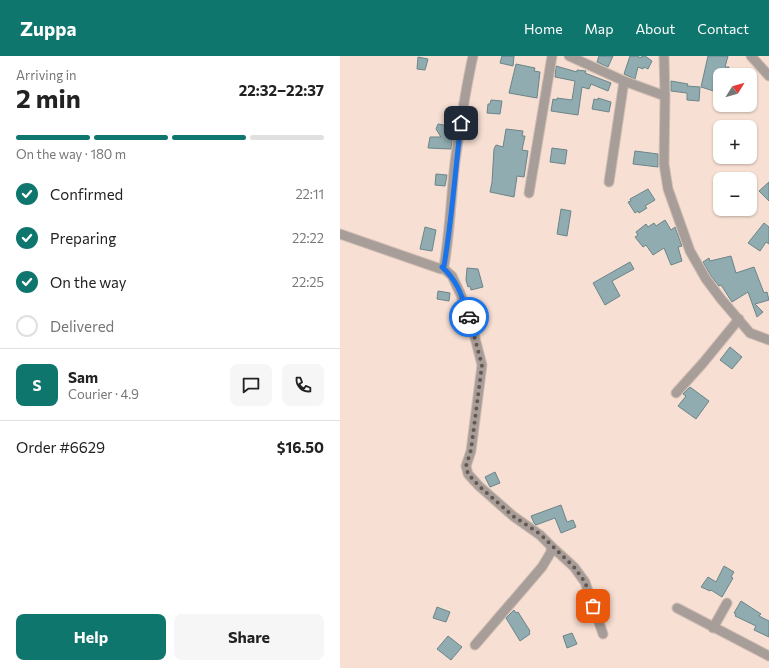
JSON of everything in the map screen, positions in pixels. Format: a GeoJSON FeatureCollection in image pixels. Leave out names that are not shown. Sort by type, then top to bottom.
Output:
{"type":"FeatureCollection","features":[{"type":"Feature","properties":{"kind":"street"},"geometry":{"type":"LineString","coordinates":[[442,267],[444,266],[448,246],[456,162],[465,94],[472,56]]}},
{"type":"Feature","properties":{"kind":"street"},"geometry":{"type":"LineString","coordinates":[[529,193],[552,56]]}},
{"type":"Feature","properties":{"kind":"street"},"geometry":{"type":"LineString","coordinates":[[569,56],[624,81],[665,96]]}},
{"type":"Feature","properties":{"kind":"street"},"geometry":{"type":"LineString","coordinates":[[664,56],[664,164],[668,189],[690,251],[703,274],[721,299],[750,332],[769,340]]}},
{"type":"Feature","properties":{"kind":"street"},"geometry":{"type":"LineString","coordinates":[[751,56],[769,76]]}},
{"type":"Feature","properties":{"kind":"street"},"geometry":{"type":"LineString","coordinates":[[609,182],[624,81]]}},
{"type":"Feature","properties":{"kind":"street"},"geometry":{"type":"LineString","coordinates":[[340,234],[441,268],[442,267],[452,276],[461,295],[474,334],[482,365],[471,450],[466,466],[468,474],[479,486],[513,516],[540,534],[574,567],[585,582],[603,634]]}},
{"type":"Feature","properties":{"kind":"street"},"geometry":{"type":"LineString","coordinates":[[676,393],[739,319]]}},
{"type":"Feature","properties":{"kind":"street"},"geometry":{"type":"LineString","coordinates":[[475,645],[542,567],[551,552],[551,546]]}},
{"type":"Feature","properties":{"kind":"street"},"geometry":{"type":"LineString","coordinates":[[713,628],[727,604]]}},
{"type":"Feature","properties":{"kind":"street"},"geometry":{"type":"LineString","coordinates":[[677,608],[769,656]]}},
{"type":"Feature","properties":{"kind":"building"},"geometry":{"type":"Polygon","coordinates":[[[502,56],[514,56],[513,66],[500,63],[502,56]]]}},
{"type":"Feature","properties":{"kind":"building"},"geometry":{"type":"Polygon","coordinates":[[[599,56],[613,56],[608,67],[597,62],[599,56]]]}},
{"type":"Feature","properties":{"kind":"building"},"geometry":{"type":"Polygon","coordinates":[[[630,56],[637,56],[641,58],[642,56],[645,56],[652,61],[648,69],[638,67],[635,79],[624,74],[630,56]]]}},
{"type":"Feature","properties":{"kind":"building"},"geometry":{"type":"Polygon","coordinates":[[[708,56],[728,56],[725,67],[729,68],[713,68],[713,91],[701,87],[708,56]]]}},
{"type":"Feature","properties":{"kind":"building"},"geometry":{"type":"Polygon","coordinates":[[[418,57],[428,59],[425,70],[417,69],[418,57]]]}},
{"type":"Feature","properties":{"kind":"building"},"geometry":{"type":"Polygon","coordinates":[[[516,64],[535,68],[534,71],[540,72],[537,98],[509,93],[516,64]]]}},
{"type":"Feature","properties":{"kind":"building"},"geometry":{"type":"Polygon","coordinates":[[[556,66],[577,72],[577,70],[586,71],[585,73],[611,83],[608,91],[591,84],[589,89],[582,87],[578,115],[551,111],[553,99],[557,100],[557,98],[572,100],[575,81],[555,77],[556,66]]]}},
{"type":"Feature","properties":{"kind":"building"},"geometry":{"type":"Polygon","coordinates":[[[671,81],[688,84],[687,86],[700,87],[699,101],[687,100],[687,93],[671,91],[671,81]]]}},
{"type":"Feature","properties":{"kind":"building"},"geometry":{"type":"Polygon","coordinates":[[[598,98],[611,102],[609,112],[592,109],[594,99],[598,100],[598,98]]]}},
{"type":"Feature","properties":{"kind":"building"},"geometry":{"type":"Polygon","coordinates":[[[491,100],[502,101],[500,114],[487,113],[488,104],[490,104],[491,100]]]}},
{"type":"Feature","properties":{"kind":"building"},"geometry":{"type":"Polygon","coordinates":[[[438,124],[454,127],[451,149],[428,148],[430,137],[441,137],[436,129],[438,124]]]}},
{"type":"Feature","properties":{"kind":"building"},"geometry":{"type":"Polygon","coordinates":[[[506,129],[523,131],[522,136],[525,136],[522,150],[528,151],[524,177],[517,176],[514,197],[490,192],[494,149],[496,145],[503,147],[506,129]]]}},
{"type":"Feature","properties":{"kind":"building"},"geometry":{"type":"Polygon","coordinates":[[[552,148],[567,150],[565,164],[550,162],[552,148]]]}},
{"type":"Feature","properties":{"kind":"building"},"geometry":{"type":"Polygon","coordinates":[[[635,151],[658,154],[658,167],[633,164],[635,151]]]}},
{"type":"Feature","properties":{"kind":"building"},"geometry":{"type":"Polygon","coordinates":[[[436,174],[447,175],[445,186],[435,185],[436,174]]]}},
{"type":"Feature","properties":{"kind":"building"},"geometry":{"type":"Polygon","coordinates":[[[769,182],[769,201],[759,191],[769,182]]]}},
{"type":"Feature","properties":{"kind":"building"},"geometry":{"type":"Polygon","coordinates":[[[648,189],[655,200],[645,206],[647,208],[639,213],[638,211],[635,213],[628,202],[631,201],[630,199],[648,189]]]}},
{"type":"Feature","properties":{"kind":"building"},"geometry":{"type":"Polygon","coordinates":[[[561,209],[571,211],[567,236],[557,234],[561,209]]]}},
{"type":"Feature","properties":{"kind":"building"},"geometry":{"type":"Polygon","coordinates":[[[665,220],[671,230],[675,227],[682,246],[678,247],[682,261],[671,265],[664,248],[653,255],[646,245],[643,247],[635,237],[638,235],[636,232],[646,224],[648,227],[654,223],[656,226],[665,220]]]}},
{"type":"Feature","properties":{"kind":"building"},"geometry":{"type":"Polygon","coordinates":[[[764,223],[769,227],[769,244],[766,242],[760,251],[748,243],[764,223]]]}},
{"type":"Feature","properties":{"kind":"building"},"geometry":{"type":"Polygon","coordinates":[[[425,227],[436,230],[432,251],[420,249],[425,227]]]}},
{"type":"Feature","properties":{"kind":"building"},"geometry":{"type":"Polygon","coordinates":[[[731,256],[736,273],[754,267],[764,293],[767,292],[769,300],[755,304],[763,312],[757,317],[748,292],[732,302],[721,285],[719,286],[711,276],[703,262],[709,258],[710,261],[731,256]]]}},
{"type":"Feature","properties":{"kind":"building"},"geometry":{"type":"Polygon","coordinates":[[[630,262],[634,269],[612,281],[620,296],[605,305],[593,283],[630,262]]]}},
{"type":"Feature","properties":{"kind":"building"},"geometry":{"type":"Polygon","coordinates":[[[467,268],[478,269],[483,287],[471,290],[470,286],[468,287],[466,280],[467,268]]]}},
{"type":"Feature","properties":{"kind":"building"},"geometry":{"type":"Polygon","coordinates":[[[438,291],[450,293],[449,301],[437,299],[438,291]]]}},
{"type":"Feature","properties":{"kind":"building"},"geometry":{"type":"Polygon","coordinates":[[[730,347],[742,357],[732,369],[720,360],[730,347]]]}},
{"type":"Feature","properties":{"kind":"building"},"geometry":{"type":"Polygon","coordinates":[[[690,387],[709,401],[696,419],[678,406],[686,396],[683,394],[690,387]]]}},
{"type":"Feature","properties":{"kind":"building"},"geometry":{"type":"Polygon","coordinates":[[[495,472],[500,483],[490,487],[485,477],[495,472]]]}},
{"type":"Feature","properties":{"kind":"building"},"geometry":{"type":"Polygon","coordinates":[[[561,505],[567,522],[573,520],[576,527],[561,533],[555,518],[536,525],[534,523],[531,516],[561,505]]]}},
{"type":"Feature","properties":{"kind":"building"},"geometry":{"type":"Polygon","coordinates":[[[724,566],[734,572],[731,577],[733,578],[722,597],[711,590],[710,591],[701,587],[708,577],[716,582],[724,566]]]}},
{"type":"Feature","properties":{"kind":"building"},"geometry":{"type":"Polygon","coordinates":[[[741,601],[761,614],[759,616],[769,621],[769,637],[754,630],[756,626],[735,616],[736,614],[734,613],[741,601]]]}},
{"type":"Feature","properties":{"kind":"building"},"geometry":{"type":"Polygon","coordinates":[[[437,607],[450,612],[446,622],[433,618],[437,607]]]}},
{"type":"Feature","properties":{"kind":"building"},"geometry":{"type":"Polygon","coordinates":[[[514,610],[516,613],[518,612],[530,631],[530,634],[520,641],[506,618],[514,610]]]}},
{"type":"Feature","properties":{"kind":"building"},"geometry":{"type":"Polygon","coordinates":[[[572,633],[577,644],[567,648],[563,636],[572,633]]]}},
{"type":"Feature","properties":{"kind":"building"},"geometry":{"type":"Polygon","coordinates":[[[448,636],[462,647],[451,660],[437,649],[448,636]]]}},
{"type":"Feature","properties":{"kind":"way so far"},"geometry":{"type":"LineString","coordinates":[[469,317],[482,365],[471,450],[466,466],[468,474],[479,486],[513,516],[540,534],[574,567],[585,582],[593,606]]}},
{"type":"Feature","properties":{"kind":"route"},"geometry":{"type":"LineString","coordinates":[[461,123],[448,246],[444,266],[442,267],[452,276],[469,317]]}}]}
